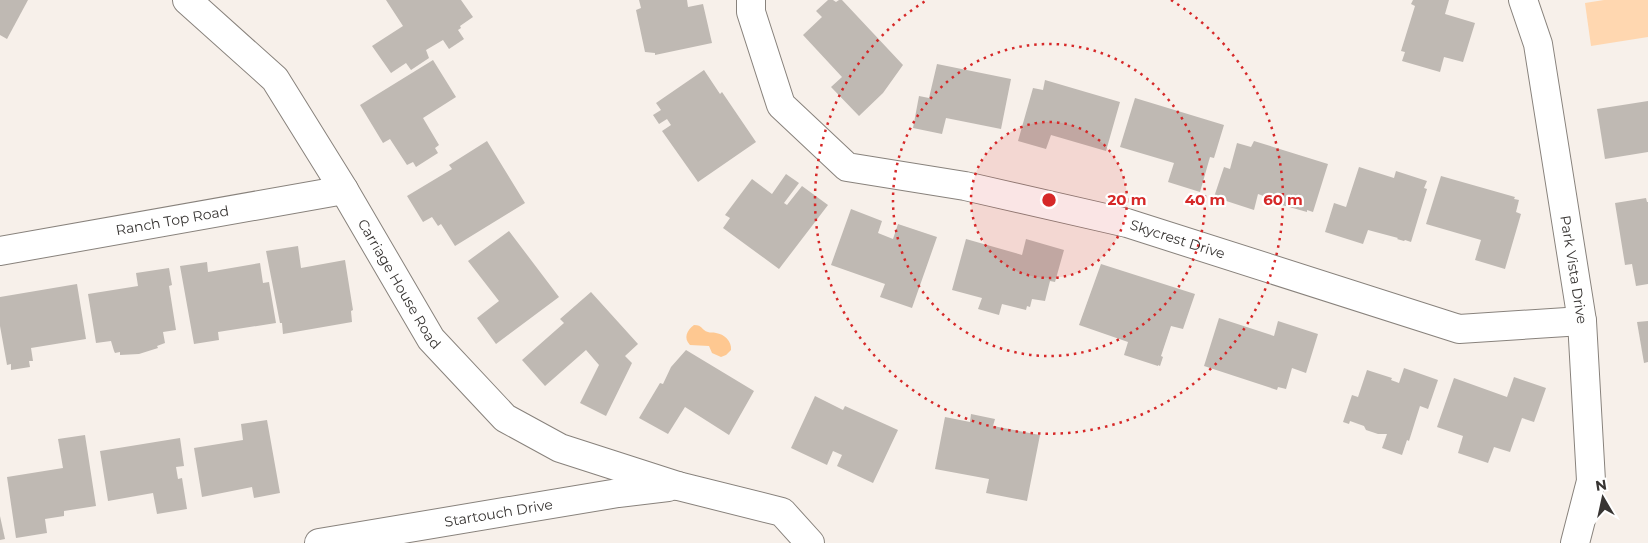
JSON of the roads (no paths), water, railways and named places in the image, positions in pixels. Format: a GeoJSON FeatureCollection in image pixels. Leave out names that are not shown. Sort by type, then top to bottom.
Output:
{"type":"FeatureCollection","features":[{"type":"Feature","properties":{"kind":"street","name":"Carriage House Road"},"geometry":{"type":"LineString","coordinates":[[187,0],[275,79],[344,190],[431,338],[505,418],[560,448],[678,486],[782,512],[810,543]]}},
{"type":"Feature","properties":{"kind":"street","name":"Skycrest Drive"},"geometry":{"type":"LineString","coordinates":[[751,0],[751,12],[781,105],[847,167],[965,186],[1127,223],[1459,329],[1582,321]]}},
{"type":"Feature","properties":{"kind":"street","name":"Park Vista Drive"},"geometry":{"type":"LineString","coordinates":[[1523,0],[1538,44],[1582,321],[1591,481],[1575,543]]}},
{"type":"Feature","properties":{"kind":"street","name":"Ranch Top Road"},"geometry":{"type":"LineString","coordinates":[[0,251],[344,190]]}},
{"type":"Feature","properties":{"kind":"street","name":"Startouch Drive"},"geometry":{"type":"LineString","coordinates":[[320,543],[608,495],[678,486]]}}]}
